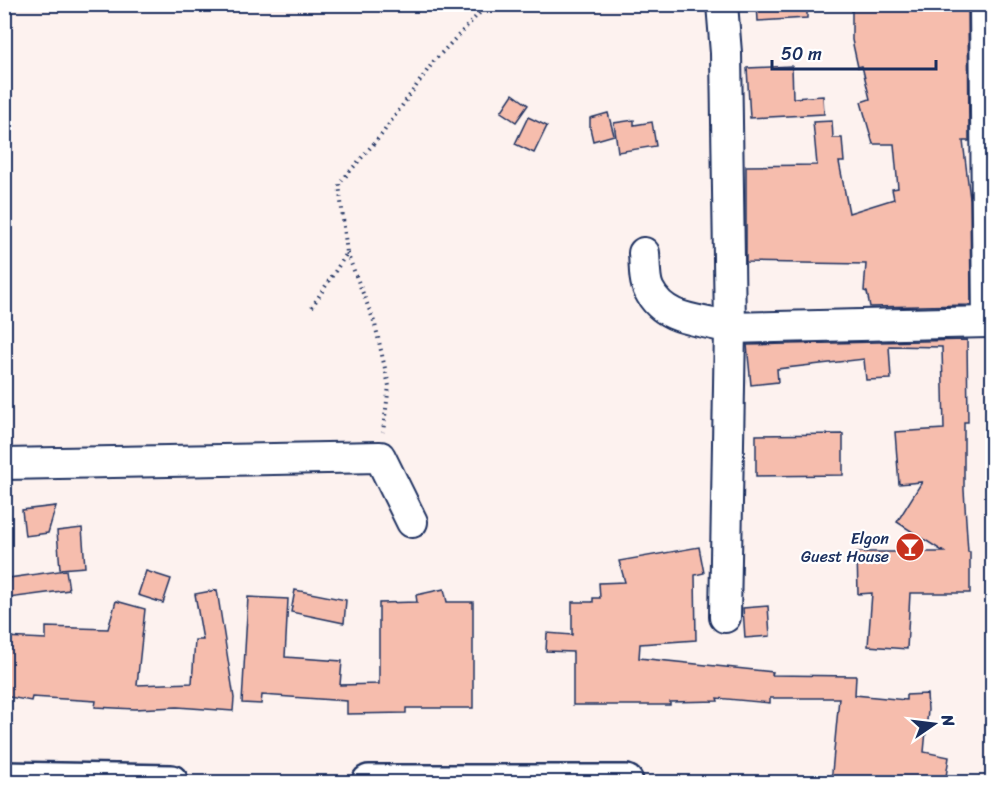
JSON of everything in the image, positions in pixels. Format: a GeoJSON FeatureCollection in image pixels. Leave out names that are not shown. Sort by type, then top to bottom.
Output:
{"type":"FeatureCollection","features":[{"type":"Feature","properties":{"kind":"main road"},"geometry":{"type":"LineString","coordinates":[[4,779],[171,783]]}},
{"type":"Feature","properties":{"kind":"main road"},"geometry":{"type":"LineString","coordinates":[[369,783],[626,783]]}},
{"type":"Feature","properties":{"kind":"street"},"geometry":{"type":"LineString","coordinates":[[722,4],[726,53],[730,328],[725,617]]}},
{"type":"Feature","properties":{"kind":"street"},"geometry":{"type":"LineString","coordinates":[[644,253],[648,289],[660,305],[673,314],[691,321],[712,322],[730,328],[990,322],[990,190],[985,4]]}},
{"type":"Feature","properties":{"kind":"street"},"geometry":{"type":"LineString","coordinates":[[4,464],[380,457],[412,522]]}},
{"type":"Feature","properties":{"kind":"path"},"geometry":{"type":"LineString","coordinates":[[380,457],[389,386],[375,324],[347,253],[339,184],[382,134],[434,61],[488,4]]}},
{"type":"Feature","properties":{"kind":"path"},"geometry":{"type":"LineString","coordinates":[[312,307],[347,253]]}},
{"type":"Feature","properties":{"kind":"building"},"geometry":{"type":"Polygon","coordinates":[[[757,4],[807,4],[807,18],[758,21],[757,4]]]}},
{"type":"Feature","properties":{"kind":"building"},"geometry":{"type":"Polygon","coordinates":[[[852,4],[968,4],[969,141],[963,141],[970,199],[971,305],[870,307],[867,292],[864,291],[866,264],[746,262],[746,166],[817,165],[813,122],[832,121],[833,138],[842,138],[844,162],[839,162],[849,213],[894,199],[892,189],[898,188],[894,144],[873,144],[861,102],[870,99],[862,66],[858,67],[852,40],[852,4]]]}},
{"type":"Feature","properties":{"kind":"building"},"geometry":{"type":"Polygon","coordinates":[[[792,66],[793,98],[823,96],[824,114],[750,118],[747,68],[792,66]]]}},
{"type":"Feature","properties":{"kind":"building"},"geometry":{"type":"Polygon","coordinates":[[[513,94],[528,105],[516,122],[501,112],[513,94]]]}},
{"type":"Feature","properties":{"kind":"building"},"geometry":{"type":"Polygon","coordinates":[[[608,113],[614,135],[593,141],[590,118],[608,113]]]}},
{"type":"Feature","properties":{"kind":"building"},"geometry":{"type":"Polygon","coordinates":[[[528,117],[547,126],[534,153],[515,144],[528,117]]]}},
{"type":"Feature","properties":{"kind":"building"},"geometry":{"type":"Polygon","coordinates":[[[634,120],[634,125],[652,122],[656,146],[618,152],[614,123],[634,120]]]}},
{"type":"Feature","properties":{"kind":"building"},"geometry":{"type":"Polygon","coordinates":[[[967,340],[968,422],[964,422],[964,490],[968,552],[970,552],[970,593],[910,593],[907,649],[868,646],[872,593],[858,594],[857,552],[944,552],[897,522],[922,482],[899,484],[895,432],[944,429],[942,347],[889,346],[891,379],[866,380],[864,359],[777,369],[778,382],[751,385],[747,345],[967,340]]]}},
{"type":"Feature","properties":{"kind":"building"},"geometry":{"type":"Polygon","coordinates":[[[843,434],[843,475],[756,476],[756,435],[843,434]]]}},
{"type":"Feature","properties":{"kind":"building"},"geometry":{"type":"Polygon","coordinates":[[[56,506],[48,533],[25,536],[22,510],[56,506]]]}},
{"type":"Feature","properties":{"kind":"building"},"geometry":{"type":"Polygon","coordinates":[[[82,528],[85,567],[60,569],[57,531],[82,528]]]}},
{"type":"Feature","properties":{"kind":"building"},"geometry":{"type":"Polygon","coordinates":[[[699,547],[704,573],[695,575],[696,640],[640,644],[639,658],[773,672],[772,675],[856,676],[855,695],[906,700],[906,695],[927,694],[928,710],[924,752],[949,757],[945,783],[831,783],[839,698],[770,698],[770,703],[717,698],[718,701],[670,702],[670,705],[573,705],[573,652],[546,651],[547,633],[572,635],[572,602],[593,602],[593,598],[600,598],[599,583],[625,582],[619,561],[699,547]]]}},
{"type":"Feature","properties":{"kind":"building"},"geometry":{"type":"Polygon","coordinates":[[[66,570],[69,590],[9,598],[9,578],[66,570]]]}},
{"type":"Feature","properties":{"kind":"building"},"geometry":{"type":"Polygon","coordinates":[[[146,571],[171,579],[163,603],[138,595],[146,571]]]}},
{"type":"Feature","properties":{"kind":"building"},"geometry":{"type":"Polygon","coordinates":[[[444,589],[447,602],[473,602],[473,708],[406,708],[406,713],[347,714],[347,701],[262,695],[261,704],[242,703],[248,597],[288,599],[285,657],[342,661],[340,685],[379,684],[379,603],[417,602],[416,595],[444,589]]]}},
{"type":"Feature","properties":{"kind":"building"},"geometry":{"type":"Polygon","coordinates":[[[217,590],[234,698],[233,711],[177,707],[135,709],[95,707],[96,701],[32,697],[31,701],[4,696],[4,637],[46,639],[46,627],[108,629],[116,601],[145,609],[137,685],[192,683],[195,640],[203,640],[195,594],[217,590]]]}},
{"type":"Feature","properties":{"kind":"building"},"geometry":{"type":"Polygon","coordinates":[[[295,590],[346,600],[344,623],[291,612],[295,590]]]}},
{"type":"Feature","properties":{"kind":"building"},"geometry":{"type":"Polygon","coordinates":[[[768,606],[770,636],[745,638],[743,608],[768,606]]]}},
{"type":"Feature","properties":{"kind":"place","name":"Elgon Guest House"},"geometry":{"type":"Point","coordinates":[910,547]}}]}
